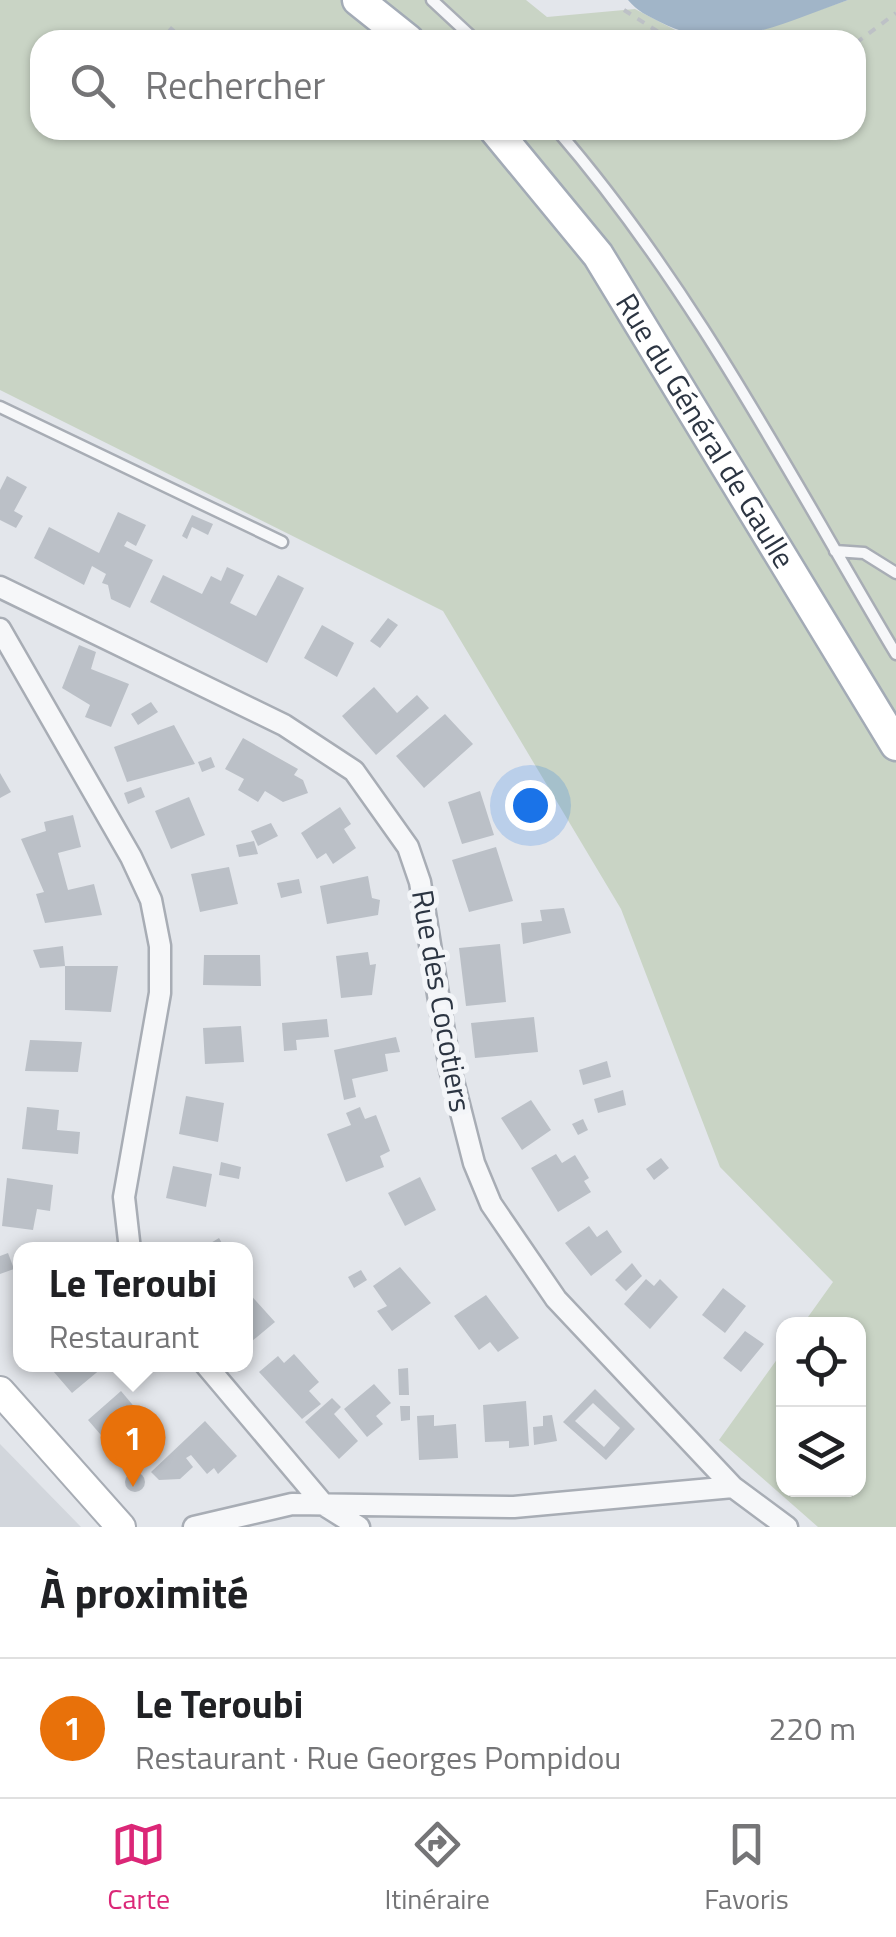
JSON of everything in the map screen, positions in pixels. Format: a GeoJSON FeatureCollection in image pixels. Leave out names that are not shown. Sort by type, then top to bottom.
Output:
{"type":"FeatureCollection","features":[{"type":"Feature","properties":{"kind":"main road"},"geometry":{"type":"LineString","coordinates":[[358,0],[396,30]]}},
{"type":"Feature","properties":{"kind":"main road","name":"Rue du Général de Gaulle"},"geometry":{"type":"LineString","coordinates":[[504,140],[532,169],[608,270],[896,745]]}},
{"type":"Feature","properties":{"kind":"main road"},"geometry":{"type":"LineString","coordinates":[[0,1391],[121,1527]]}},
{"type":"Feature","properties":{"kind":"street","name":"Rue des Cocotiers"},"geometry":{"type":"LineString","coordinates":[[0,587],[284,725],[354,771],[408,847],[420,882],[450,1069],[474,1163],[490,1204],[556,1299],[732,1487],[786,1527]]}},
{"type":"Feature","properties":{"kind":"street"},"geometry":{"type":"LineString","coordinates":[[0,629],[131,857],[150,900],[160,946],[160,993],[124,1197],[129,1242]]}},
{"type":"Feature","properties":{"kind":"street"},"geometry":{"type":"LineString","coordinates":[[212,1372],[324,1506],[359,1527]]}},
{"type":"Feature","properties":{"kind":"street"},"geometry":{"type":"LineString","coordinates":[[194,1527],[292,1504],[514,1507],[732,1487]]}},
{"type":"Feature","properties":{"kind":"lane"},"geometry":{"type":"LineString","coordinates":[[432,0],[464,30]]}},
{"type":"Feature","properties":{"kind":"lane"},"geometry":{"type":"LineString","coordinates":[[566,140],[608,190],[714,347],[896,654]]}},
{"type":"Feature","properties":{"kind":"lane"},"geometry":{"type":"LineString","coordinates":[[0,407],[282,542]]}},
{"type":"Feature","properties":{"kind":"lane"},"geometry":{"type":"LineString","coordinates":[[835,551],[864,553],[896,573]]}},
{"type":"Feature","properties":{"kind":"path"},"geometry":{"type":"LineString","coordinates":[[624,10],[655,30]]}},
{"type":"Feature","properties":{"kind":"path"},"geometry":{"type":"LineString","coordinates":[[866,36],[896,13]]}},
{"type":"Feature","properties":{"kind":"shaded area"},"geometry":{"type":"Polygon","coordinates":[[[0,1444],[81,1527],[0,1527],[0,1444]]]}},
{"type":"Feature","properties":{"kind":"green space"},"geometry":{"type":"Polygon","coordinates":[[[0,0],[526,0],[547,17],[635,9],[675,30],[30,30],[30,140],[866,140],[866,30],[762,30],[848,0],[896,0],[896,1527],[818,1527],[784,1497],[866,1497],[866,1317],[808,1317],[833,1282],[720,1167],[621,909],[443,611],[0,390],[0,0]]]}},
{"type":"Feature","properties":{"kind":"green space"},"geometry":{"type":"Polygon","coordinates":[[[776,1361],[776,1490],[719,1440],[776,1361]]]}},
{"type":"Feature","properties":{"kind":"water"},"geometry":{"type":"Polygon","coordinates":[[[628,0],[848,0],[762,30],[679,30],[639,10],[628,0]]]}},
{"type":"Feature","properties":{"kind":"building"},"geometry":{"type":"Polygon","coordinates":[[[7,476],[27,487],[14,511],[23,516],[16,528],[0,520],[0,490],[7,476]]]}},
{"type":"Feature","properties":{"kind":"building"},"geometry":{"type":"Polygon","coordinates":[[[118,512],[146,525],[136,546],[127,541],[124,546],[153,560],[130,608],[111,599],[108,585],[102,583],[106,574],[92,566],[84,585],[34,558],[49,527],[99,553],[118,512]]]}},
{"type":"Feature","properties":{"kind":"building"},"geometry":{"type":"Polygon","coordinates":[[[192,515],[213,524],[208,535],[192,527],[187,539],[182,536],[192,515]]]}},
{"type":"Feature","properties":{"kind":"building"},"geometry":{"type":"Polygon","coordinates":[[[227,567],[244,575],[230,603],[256,616],[278,575],[304,588],[267,663],[150,602],[163,575],[202,594],[211,576],[221,581],[227,567]]]}},
{"type":"Feature","properties":{"kind":"building"},"geometry":{"type":"Polygon","coordinates":[[[388,618],[398,625],[380,648],[370,641],[388,618]]]}},
{"type":"Feature","properties":{"kind":"building"},"geometry":{"type":"Polygon","coordinates":[[[322,625],[354,643],[337,677],[304,658],[322,625]]]}},
{"type":"Feature","properties":{"kind":"building"},"geometry":{"type":"Polygon","coordinates":[[[79,645],[96,652],[91,669],[129,684],[111,727],[85,717],[90,705],[62,688],[79,645]]]}},
{"type":"Feature","properties":{"kind":"building"},"geometry":{"type":"Polygon","coordinates":[[[374,687],[397,713],[417,695],[429,708],[376,755],[342,716],[374,687]]]}},
{"type":"Feature","properties":{"kind":"building"},"geometry":{"type":"Polygon","coordinates":[[[151,702],[158,712],[138,725],[131,714],[151,702]]]}},
{"type":"Feature","properties":{"kind":"building"},"geometry":{"type":"Polygon","coordinates":[[[445,714],[473,744],[424,788],[396,756],[445,714]]]}},
{"type":"Feature","properties":{"kind":"building"},"geometry":{"type":"Polygon","coordinates":[[[174,725],[195,764],[127,782],[114,747],[174,725]]]}},
{"type":"Feature","properties":{"kind":"building"},"geometry":{"type":"Polygon","coordinates":[[[243,738],[298,769],[294,775],[303,780],[308,793],[283,802],[265,791],[258,802],[238,790],[244,779],[225,769],[243,738]]]}},
{"type":"Feature","properties":{"kind":"building"},"geometry":{"type":"Polygon","coordinates":[[[211,757],[215,767],[202,772],[198,762],[211,757]]]}},
{"type":"Feature","properties":{"kind":"building"},"geometry":{"type":"Polygon","coordinates":[[[0,773],[11,792],[0,798],[0,773]]]}},
{"type":"Feature","properties":{"kind":"building"},"geometry":{"type":"Polygon","coordinates":[[[141,787],[145,797],[128,804],[124,793],[141,787]]]}},
{"type":"Feature","properties":{"kind":"building"},"geometry":{"type":"Polygon","coordinates":[[[480,791],[494,835],[462,844],[448,802],[480,791]]]}},
{"type":"Feature","properties":{"kind":"building"},"geometry":{"type":"Polygon","coordinates":[[[189,797],[205,835],[171,849],[155,811],[189,797]]]}},
{"type":"Feature","properties":{"kind":"building"},"geometry":{"type":"Polygon","coordinates":[[[340,807],[351,824],[344,829],[356,848],[333,864],[326,853],[317,859],[301,833],[340,807]]]}},
{"type":"Feature","properties":{"kind":"building"},"geometry":{"type":"Polygon","coordinates":[[[73,815],[81,847],[58,853],[68,890],[94,884],[102,915],[45,923],[36,894],[44,892],[21,839],[46,831],[44,822],[73,815]]]}},
{"type":"Feature","properties":{"kind":"building"},"geometry":{"type":"Polygon","coordinates":[[[271,823],[278,836],[258,846],[251,831],[271,823]]]}},
{"type":"Feature","properties":{"kind":"building"},"geometry":{"type":"Polygon","coordinates":[[[254,841],[258,854],[239,857],[236,845],[254,841]]]}},
{"type":"Feature","properties":{"kind":"building"},"geometry":{"type":"Polygon","coordinates":[[[496,847],[513,901],[469,912],[452,860],[496,847]]]}},
{"type":"Feature","properties":{"kind":"building"},"geometry":{"type":"Polygon","coordinates":[[[229,867],[238,904],[200,912],[191,874],[229,867]]]}},
{"type":"Feature","properties":{"kind":"building"},"geometry":{"type":"Polygon","coordinates":[[[368,876],[372,898],[380,900],[378,915],[327,924],[320,886],[368,876]]]}},
{"type":"Feature","properties":{"kind":"building"},"geometry":{"type":"Polygon","coordinates":[[[299,879],[302,893],[281,898],[277,883],[299,879]]]}},
{"type":"Feature","properties":{"kind":"building"},"geometry":{"type":"Polygon","coordinates":[[[564,908],[571,933],[523,944],[521,923],[542,921],[540,910],[564,908]]]}},
{"type":"Feature","properties":{"kind":"building"},"geometry":{"type":"Polygon","coordinates":[[[500,944],[506,1002],[466,1006],[459,948],[500,944]]]}},
{"type":"Feature","properties":{"kind":"building"},"geometry":{"type":"Polygon","coordinates":[[[63,946],[65,966],[40,968],[33,950],[63,946]]]}},
{"type":"Feature","properties":{"kind":"building"},"geometry":{"type":"Polygon","coordinates":[[[368,952],[370,965],[376,964],[372,995],[341,998],[336,956],[368,952]]]}},
{"type":"Feature","properties":{"kind":"building"},"geometry":{"type":"Polygon","coordinates":[[[204,955],[260,955],[261,986],[203,985],[204,955]]]}},
{"type":"Feature","properties":{"kind":"building"},"geometry":{"type":"Polygon","coordinates":[[[65,966],[118,966],[111,1012],[65,1010],[65,966]]]}},
{"type":"Feature","properties":{"kind":"building"},"geometry":{"type":"Polygon","coordinates":[[[534,1017],[538,1052],[475,1058],[471,1023],[534,1017]]]}},
{"type":"Feature","properties":{"kind":"building"},"geometry":{"type":"Polygon","coordinates":[[[327,1019],[329,1037],[296,1040],[297,1050],[284,1051],[282,1023],[327,1019]]]}},
{"type":"Feature","properties":{"kind":"building"},"geometry":{"type":"Polygon","coordinates":[[[241,1026],[244,1062],[205,1064],[203,1028],[241,1026]]]}},
{"type":"Feature","properties":{"kind":"building"},"geometry":{"type":"Polygon","coordinates":[[[396,1037],[400,1052],[385,1054],[388,1071],[352,1079],[356,1097],[344,1100],[334,1050],[396,1037]]]}},
{"type":"Feature","properties":{"kind":"building"},"geometry":{"type":"Polygon","coordinates":[[[30,1040],[82,1042],[78,1072],[25,1071],[30,1040]]]}},
{"type":"Feature","properties":{"kind":"building"},"geometry":{"type":"Polygon","coordinates":[[[607,1061],[611,1077],[583,1085],[579,1070],[607,1061]]]}},
{"type":"Feature","properties":{"kind":"building"},"geometry":{"type":"Polygon","coordinates":[[[623,1090],[626,1105],[598,1113],[594,1099],[623,1090]]]}},
{"type":"Feature","properties":{"kind":"building"},"geometry":{"type":"Polygon","coordinates":[[[186,1096],[224,1103],[218,1142],[179,1134],[186,1096]]]}},
{"type":"Feature","properties":{"kind":"building"},"geometry":{"type":"Polygon","coordinates":[[[531,1100],[551,1130],[522,1150],[501,1118],[531,1100]]]}},
{"type":"Feature","properties":{"kind":"building"},"geometry":{"type":"Polygon","coordinates":[[[27,1107],[59,1110],[57,1130],[80,1132],[78,1154],[22,1149],[27,1107]]]}},
{"type":"Feature","properties":{"kind":"building"},"geometry":{"type":"Polygon","coordinates":[[[360,1107],[365,1119],[376,1115],[390,1151],[380,1156],[384,1167],[346,1182],[327,1134],[351,1125],[346,1113],[360,1107]]]}},
{"type":"Feature","properties":{"kind":"building"},"geometry":{"type":"Polygon","coordinates":[[[583,1119],[588,1130],[578,1135],[572,1124],[583,1119]]]}},
{"type":"Feature","properties":{"kind":"building"},"geometry":{"type":"Polygon","coordinates":[[[556,1154],[562,1163],[575,1155],[589,1178],[584,1181],[591,1192],[558,1212],[531,1168],[556,1154]]]}},
{"type":"Feature","properties":{"kind":"building"},"geometry":{"type":"Polygon","coordinates":[[[661,1158],[669,1168],[654,1180],[646,1169],[661,1158]]]}},
{"type":"Feature","properties":{"kind":"building"},"geometry":{"type":"Polygon","coordinates":[[[221,1162],[241,1167],[239,1179],[219,1175],[221,1162]]]}},
{"type":"Feature","properties":{"kind":"building"},"geometry":{"type":"Polygon","coordinates":[[[173,1166],[212,1174],[206,1207],[166,1198],[173,1166]]]}},
{"type":"Feature","properties":{"kind":"building"},"geometry":{"type":"Polygon","coordinates":[[[420,1177],[436,1210],[405,1226],[388,1193],[420,1177]]]}},
{"type":"Feature","properties":{"kind":"building"},"geometry":{"type":"Polygon","coordinates":[[[7,1178],[53,1185],[50,1211],[37,1209],[33,1230],[2,1226],[7,1178]]]}},
{"type":"Feature","properties":{"kind":"building"},"geometry":{"type":"Polygon","coordinates":[[[589,1226],[597,1237],[607,1230],[622,1252],[591,1276],[565,1243],[589,1226]]]}},
{"type":"Feature","properties":{"kind":"building"},"geometry":{"type":"Polygon","coordinates":[[[8,1253],[13,1269],[0,1274],[0,1256],[8,1253]]]}},
{"type":"Feature","properties":{"kind":"building"},"geometry":{"type":"Polygon","coordinates":[[[632,1263],[642,1276],[626,1291],[615,1280],[632,1263]]]}},
{"type":"Feature","properties":{"kind":"building"},"geometry":{"type":"Polygon","coordinates":[[[400,1267],[431,1303],[392,1331],[377,1311],[387,1306],[373,1286],[400,1267]]]}},
{"type":"Feature","properties":{"kind":"building"},"geometry":{"type":"Polygon","coordinates":[[[361,1270],[367,1280],[354,1288],[348,1277],[361,1270]]]}},
{"type":"Feature","properties":{"kind":"building"},"geometry":{"type":"Polygon","coordinates":[[[646,1279],[654,1286],[660,1279],[678,1297],[650,1329],[624,1304],[646,1279]]]}},
{"type":"Feature","properties":{"kind":"building"},"geometry":{"type":"Polygon","coordinates":[[[723,1288],[746,1306],[725,1333],[702,1315],[723,1288]]]}},
{"type":"Feature","properties":{"kind":"building"},"geometry":{"type":"Polygon","coordinates":[[[486,1295],[519,1338],[498,1352],[490,1342],[479,1350],[454,1316],[486,1295]]]}},
{"type":"Feature","properties":{"kind":"building"},"geometry":{"type":"Polygon","coordinates":[[[253,1298],[275,1322],[253,1340],[253,1298]]]}},
{"type":"Feature","properties":{"kind":"building"},"geometry":{"type":"Polygon","coordinates":[[[745,1331],[764,1344],[741,1372],[723,1358],[745,1331]]]}},
{"type":"Feature","properties":{"kind":"building"},"geometry":{"type":"Polygon","coordinates":[[[294,1354],[319,1382],[309,1391],[321,1404],[302,1419],[259,1372],[278,1356],[284,1363],[294,1354]]]}},
{"type":"Feature","properties":{"kind":"building"},"geometry":{"type":"Polygon","coordinates":[[[408,1368],[409,1395],[399,1395],[398,1369],[408,1368]]]}},
{"type":"Feature","properties":{"kind":"building"},"geometry":{"type":"Polygon","coordinates":[[[54,1372],[97,1372],[72,1393],[54,1372]]]}},
{"type":"Feature","properties":{"kind":"building"},"geometry":{"type":"Polygon","coordinates":[[[374,1384],[391,1403],[376,1416],[383,1424],[367,1437],[344,1409],[374,1384]]]}},
{"type":"Feature","properties":{"kind":"building"},"geometry":{"type":"Polygon","coordinates":[[[595,1389],[635,1429],[606,1460],[563,1422],[595,1389]],[[593,1403],[575,1421],[604,1447],[620,1428],[593,1403]]]}},
{"type":"Feature","properties":{"kind":"building"},"geometry":{"type":"Polygon","coordinates":[[[121,1391],[158,1435],[126,1464],[88,1420],[121,1391]]]}},
{"type":"Feature","properties":{"kind":"building"},"geometry":{"type":"Polygon","coordinates":[[[332,1398],[341,1407],[334,1414],[358,1441],[339,1459],[305,1422],[332,1398]]]}},
{"type":"Feature","properties":{"kind":"building"},"geometry":{"type":"Polygon","coordinates":[[[526,1401],[529,1446],[509,1448],[509,1441],[485,1442],[483,1405],[526,1401]]]}},
{"type":"Feature","properties":{"kind":"building"},"geometry":{"type":"Polygon","coordinates":[[[400,1406],[410,1406],[410,1420],[401,1421],[400,1406]]]}},
{"type":"Feature","properties":{"kind":"building"},"geometry":{"type":"Polygon","coordinates":[[[434,1415],[434,1426],[456,1424],[458,1458],[419,1460],[417,1416],[434,1415]]]}},
{"type":"Feature","properties":{"kind":"building"},"geometry":{"type":"Polygon","coordinates":[[[552,1415],[557,1441],[534,1445],[533,1427],[543,1426],[543,1416],[552,1415]]]}},
{"type":"Feature","properties":{"kind":"building"},"geometry":{"type":"Polygon","coordinates":[[[205,1421],[237,1456],[218,1474],[214,1468],[207,1474],[191,1455],[186,1458],[193,1467],[180,1479],[159,1480],[151,1472],[205,1421]]]}},
{"type":"Feature","properties":{"kind":"building"},"geometry":{"type":"Polygon","coordinates":[[[135,1472],[145,1482],[135,1492],[125,1482],[135,1472]]]}},
{"type":"Feature","properties":{"kind":"place","name":"Le Teroubi"},"geometry":{"type":"Point","coordinates":[133,1487]}}]}
